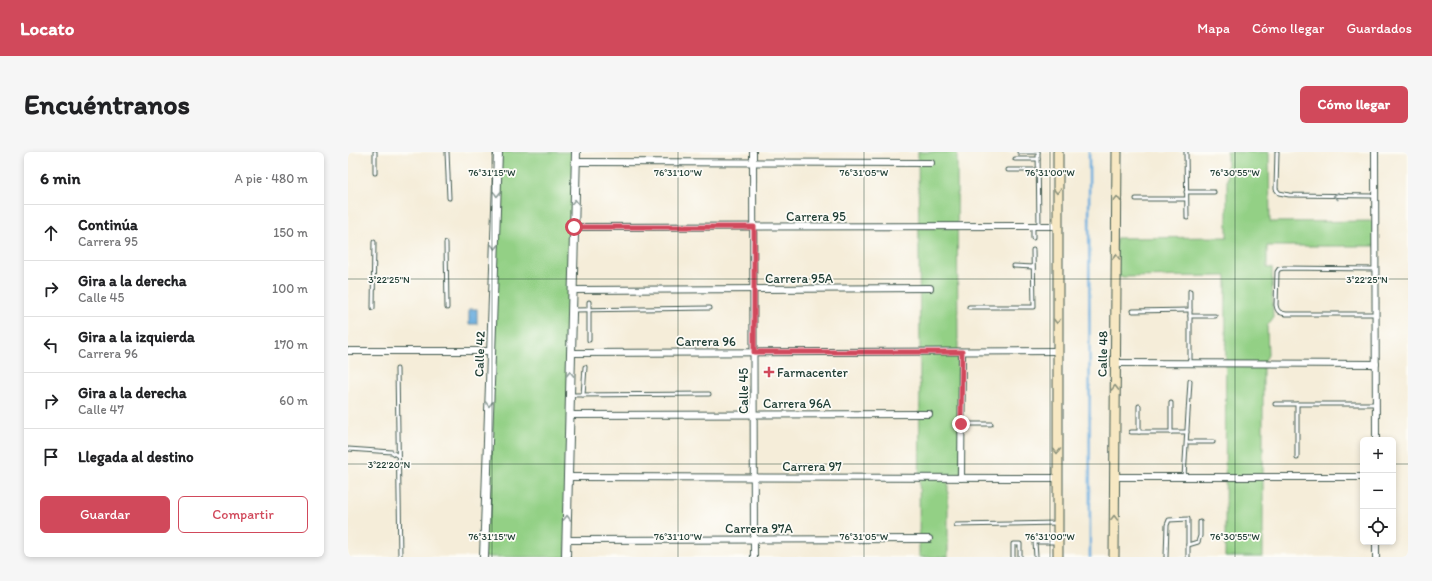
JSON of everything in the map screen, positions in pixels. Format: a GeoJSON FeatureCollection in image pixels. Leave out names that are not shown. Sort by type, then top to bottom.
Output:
{"type":"FeatureCollection","features":[{"type":"Feature","properties":{"kind":"main road"},"geometry":{"type":"LineString","coordinates":[[1058,152],[1058,557]]}},
{"type":"Feature","properties":{"kind":"main road","name":"Calle 48"},"geometry":{"type":"LineString","coordinates":[[1114,557],[1117,152]]}},
{"type":"Feature","properties":{"kind":"street","name":"Calle 42"},"geometry":{"type":"LineString","coordinates":[[484,557],[498,152]]}},
{"type":"Feature","properties":{"kind":"street"},"geometry":{"type":"LineString","coordinates":[[566,557],[576,152]]}},
{"type":"Feature","properties":{"kind":"street","name":"Calle 45"},"geometry":{"type":"LineString","coordinates":[[753,152],[754,557]]}},
{"type":"Feature","properties":{"kind":"street"},"geometry":{"type":"LineString","coordinates":[[1375,152],[1376,437]]}},
{"type":"Feature","properties":{"kind":"street"},"geometry":{"type":"LineString","coordinates":[[576,162],[931,163]]}},
{"type":"Feature","properties":{"kind":"street","name":"Carrera 95"},"geometry":{"type":"LineString","coordinates":[[574,227],[1057,226]]}},
{"type":"Feature","properties":{"kind":"street","name":"Carrera 95A"},"geometry":{"type":"LineString","coordinates":[[572,290],[930,288]]}},
{"type":"Feature","properties":{"kind":"street"},"geometry":{"type":"LineString","coordinates":[[348,351],[491,351]]}},
{"type":"Feature","properties":{"kind":"street","name":"Carrera 96"},"geometry":{"type":"LineString","coordinates":[[571,353],[1057,351]]}},
{"type":"Feature","properties":{"kind":"street"},"geometry":{"type":"LineString","coordinates":[[961,478],[962,352]]}},
{"type":"Feature","properties":{"kind":"street"},"geometry":{"type":"LineString","coordinates":[[1115,363],[1376,364]]}},
{"type":"Feature","properties":{"kind":"street","name":"Carrera 96A"},"geometry":{"type":"LineString","coordinates":[[569,415],[929,414]]}},
{"type":"Feature","properties":{"kind":"street","name":"Carrera 97"},"geometry":{"type":"LineString","coordinates":[[568,477],[1057,478]]}},
{"type":"Feature","properties":{"kind":"street"},"geometry":{"type":"LineString","coordinates":[[1114,477],[1360,477]]}},
{"type":"Feature","properties":{"kind":"street","name":"Carrera 97A"},"geometry":{"type":"LineString","coordinates":[[566,540],[929,539]]}},
{"type":"Feature","properties":{"kind":"street"},"geometry":{"type":"LineString","coordinates":[[1376,545],[1376,557]]}},
{"type":"Feature","properties":{"kind":"lane"},"geometry":{"type":"LineString","coordinates":[[375,152],[375,173]]}},
{"type":"Feature","properties":{"kind":"lane"},"geometry":{"type":"LineString","coordinates":[[447,152],[449,198]]}},
{"type":"Feature","properties":{"kind":"lane"},"geometry":{"type":"LineString","coordinates":[[1019,152],[1038,152],[1036,226],[1033,238]]}},
{"type":"Feature","properties":{"kind":"lane"},"geometry":{"type":"LineString","coordinates":[[1186,152],[1187,218]]}},
{"type":"Feature","properties":{"kind":"lane"},"geometry":{"type":"LineString","coordinates":[[1277,152],[1276,189],[1279,193],[1289,195],[1376,196]]}},
{"type":"Feature","properties":{"kind":"lane"},"geometry":{"type":"LineString","coordinates":[[1015,159],[1038,159]]}},
{"type":"Feature","properties":{"kind":"lane"},"geometry":{"type":"LineString","coordinates":[[1008,170],[1038,170]]}},
{"type":"Feature","properties":{"kind":"lane"},"geometry":{"type":"LineString","coordinates":[[1186,192],[1214,192]]}},
{"type":"Feature","properties":{"kind":"lane"},"geometry":{"type":"LineString","coordinates":[[1136,199],[1186,199]]}},
{"type":"Feature","properties":{"kind":"lane"},"geometry":{"type":"LineString","coordinates":[[373,308],[374,242]]}},
{"type":"Feature","properties":{"kind":"lane"},"geometry":{"type":"LineString","coordinates":[[446,242],[447,308]]}},
{"type":"Feature","properties":{"kind":"lane"},"geometry":{"type":"LineString","coordinates":[[969,307],[1034,307],[1033,250]]}},
{"type":"Feature","properties":{"kind":"lane"},"geometry":{"type":"LineString","coordinates":[[1014,266],[1033,266]]}},
{"type":"Feature","properties":{"kind":"lane"},"geometry":{"type":"LineString","coordinates":[[1376,270],[1284,268],[1277,272],[1276,305],[1277,310],[1280,313],[1286,314],[1376,314]]}},
{"type":"Feature","properties":{"kind":"lane"},"geometry":{"type":"LineString","coordinates":[[1190,290],[1190,363]]}},
{"type":"Feature","properties":{"kind":"lane"},"geometry":{"type":"LineString","coordinates":[[589,302],[589,340]]}},
{"type":"Feature","properties":{"kind":"lane"},"geometry":{"type":"LineString","coordinates":[[572,310],[710,308]]}},
{"type":"Feature","properties":{"kind":"lane"},"geometry":{"type":"LineString","coordinates":[[1133,311],[1190,310]]}},
{"type":"Feature","properties":{"kind":"lane"},"geometry":{"type":"LineString","coordinates":[[1190,316],[1215,316]]}},
{"type":"Feature","properties":{"kind":"lane"},"geometry":{"type":"LineString","coordinates":[[583,395],[584,367]]}},
{"type":"Feature","properties":{"kind":"lane"},"geometry":{"type":"LineString","coordinates":[[396,369],[400,557]]}},
{"type":"Feature","properties":{"kind":"lane"},"geometry":{"type":"LineString","coordinates":[[1184,477],[1190,381]]}},
{"type":"Feature","properties":{"kind":"lane"},"geometry":{"type":"LineString","coordinates":[[570,395],[709,394]]}},
{"type":"Feature","properties":{"kind":"lane"},"geometry":{"type":"LineString","coordinates":[[1170,432],[1171,402]]}},
{"type":"Feature","properties":{"kind":"lane"},"geometry":{"type":"LineString","coordinates":[[1275,404],[1376,404]]}},
{"type":"Feature","properties":{"kind":"lane"},"geometry":{"type":"LineString","coordinates":[[1297,404],[1297,458]]}},
{"type":"Feature","properties":{"kind":"lane"},"geometry":{"type":"LineString","coordinates":[[1139,406],[1139,432]]}},
{"type":"Feature","properties":{"kind":"lane"},"geometry":{"type":"LineString","coordinates":[[961,424],[991,424]]}},
{"type":"Feature","properties":{"kind":"lane"},"geometry":{"type":"LineString","coordinates":[[1131,432],[1187,432]]}},
{"type":"Feature","properties":{"kind":"lane"},"geometry":{"type":"LineString","coordinates":[[1187,442],[1213,442]]}},
{"type":"Feature","properties":{"kind":"lane"},"geometry":{"type":"LineString","coordinates":[[348,449],[392,452],[398,456]]}},
{"type":"Feature","properties":{"kind":"lane"},"geometry":{"type":"LineString","coordinates":[[1166,557],[1167,525],[1169,520],[1188,519],[1188,557]]}},
{"type":"Feature","properties":{"kind":"lane"},"geometry":{"type":"LineString","coordinates":[[1188,545],[1198,542],[1200,536],[1200,522]]}},
{"type":"Feature","properties":{"kind":"lane"},"geometry":{"type":"LineString","coordinates":[[956,525],[1057,523]]}},
{"type":"Feature","properties":{"kind":"lane"},"geometry":{"type":"LineString","coordinates":[[1036,557],[1035,542],[1058,542]]}},
{"type":"Feature","properties":{"kind":"lane"},"geometry":{"type":"LineString","coordinates":[[1013,557],[1013,544],[1020,544],[1020,557]]}},
{"type":"Feature","properties":{"kind":"green space"},"geometry":{"type":"Polygon","coordinates":[[[498,152],[576,152],[566,557],[484,557],[498,152]]]}},
{"type":"Feature","properties":{"kind":"green space"},"geometry":{"type":"Polygon","coordinates":[[[918,152],[957,152],[958,351],[962,352],[961,478],[948,478],[948,557],[919,557],[920,352],[918,152]]]}},
{"type":"Feature","properties":{"kind":"green space"},"geometry":{"type":"Polygon","coordinates":[[[1227,152],[1269,152],[1270,222],[1376,221],[1376,246],[1267,246],[1267,268],[1272,268],[1273,318],[1267,326],[1268,355],[1263,364],[1263,557],[1225,557],[1226,276],[1116,277],[1116,238],[1227,237],[1227,152]]]}},
{"type":"Feature","properties":{"kind":"water"},"geometry":{"type":"Polygon","coordinates":[[[469,309],[477,309],[477,324],[469,324],[469,309]]]}},
{"type":"Feature","properties":{"kind":"waterway"},"geometry":{"type":"LineString","coordinates":[[1089,152],[1090,557]]}},
{"type":"Feature","properties":{"kind":"place","name":"Farmacenter"},"geometry":{"type":"Point","coordinates":[769,372]}},
{"type":"Feature","properties":{"kind":"route"},"geometry":{"type":"LineString","coordinates":[[574,227],[754,227],[754,352],[962,352],[961,424]]}}]}
